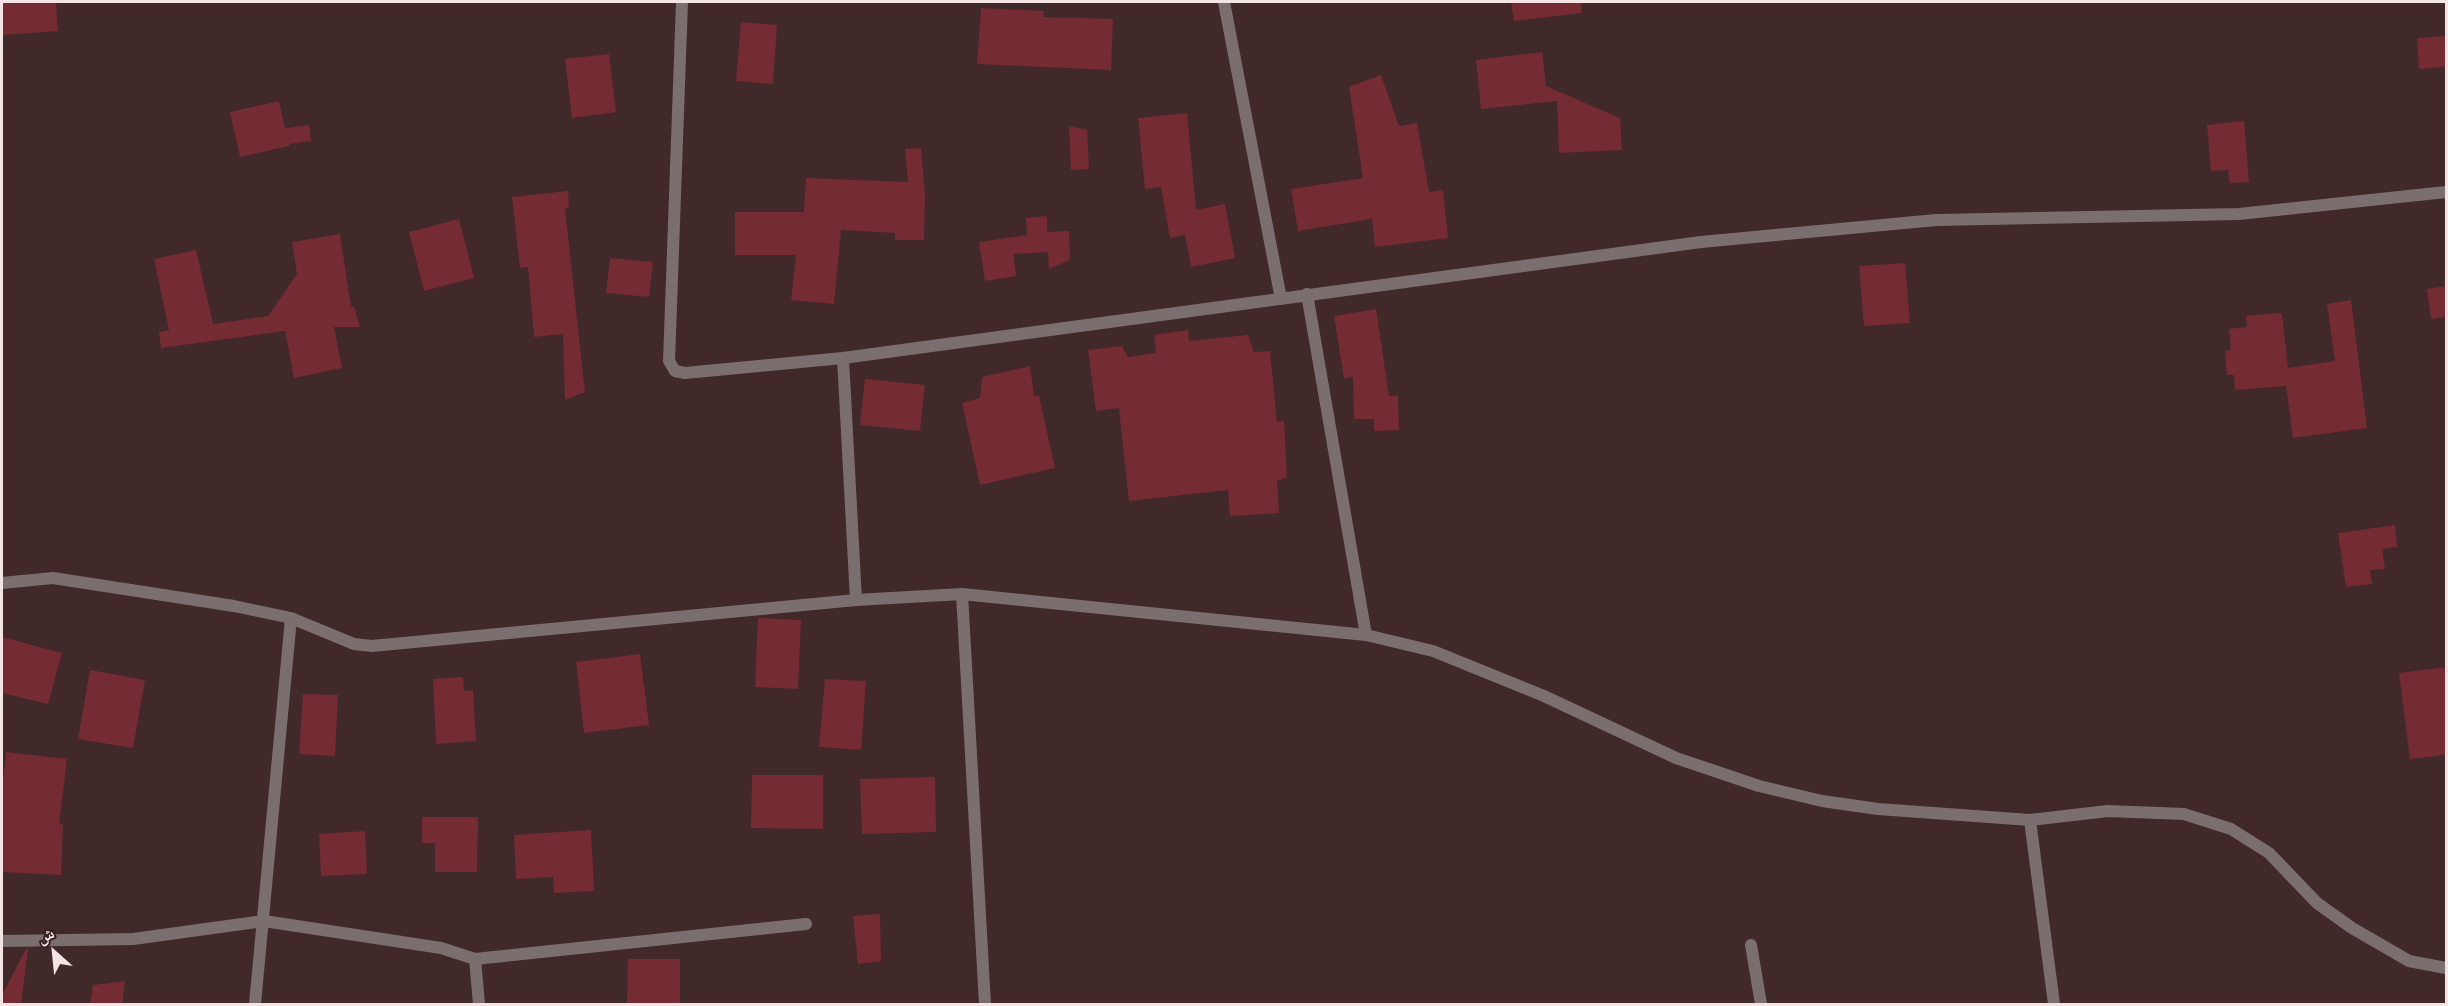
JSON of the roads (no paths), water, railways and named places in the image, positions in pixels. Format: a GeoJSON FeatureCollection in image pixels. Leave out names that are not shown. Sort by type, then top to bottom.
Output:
{"type":"FeatureCollection","features":[{"type":"Feature","properties":{"kind":"street"},"geometry":{"type":"LineString","coordinates":[[682,2],[669,361],[675,371],[685,373],[843,358],[1701,242],[1924,221],[2239,214],[2446,192]]}},
{"type":"Feature","properties":{"kind":"street"},"geometry":{"type":"LineString","coordinates":[[1224,2],[1281,299]]}},
{"type":"Feature","properties":{"kind":"street"},"geometry":{"type":"LineString","coordinates":[[1307,294],[1366,635]]}},
{"type":"Feature","properties":{"kind":"street"},"geometry":{"type":"LineString","coordinates":[[843,358],[856,600]]}},
{"type":"Feature","properties":{"kind":"street"},"geometry":{"type":"LineString","coordinates":[[2,583],[53,578],[234,606],[291,618],[354,644],[372,646],[856,600],[962,594],[1366,635],[1433,651],[1544,696],[1676,758],[1759,786],[1822,801],[1878,808],[2030,820],[2108,811],[2184,814],[2231,829],[2269,853],[2317,903],[2352,928],[2409,961],[2446,968]]}},
{"type":"Feature","properties":{"kind":"street"},"geometry":{"type":"LineString","coordinates":[[962,594],[985,1005]]}},
{"type":"Feature","properties":{"kind":"street"},"geometry":{"type":"LineString","coordinates":[[255,1005],[291,618]]}},
{"type":"Feature","properties":{"kind":"street"},"geometry":{"type":"LineString","coordinates":[[2030,820],[2054,1005]]}},
{"type":"Feature","properties":{"kind":"street"},"geometry":{"type":"LineString","coordinates":[[2,941],[133,939],[264,921],[441,948],[475,959],[806,924]]}},
{"type":"Feature","properties":{"kind":"street"},"geometry":{"type":"LineString","coordinates":[[1751,945],[1761,1005]]}},
{"type":"Feature","properties":{"kind":"street"},"geometry":{"type":"LineString","coordinates":[[475,959],[478,1005]]}}]}
